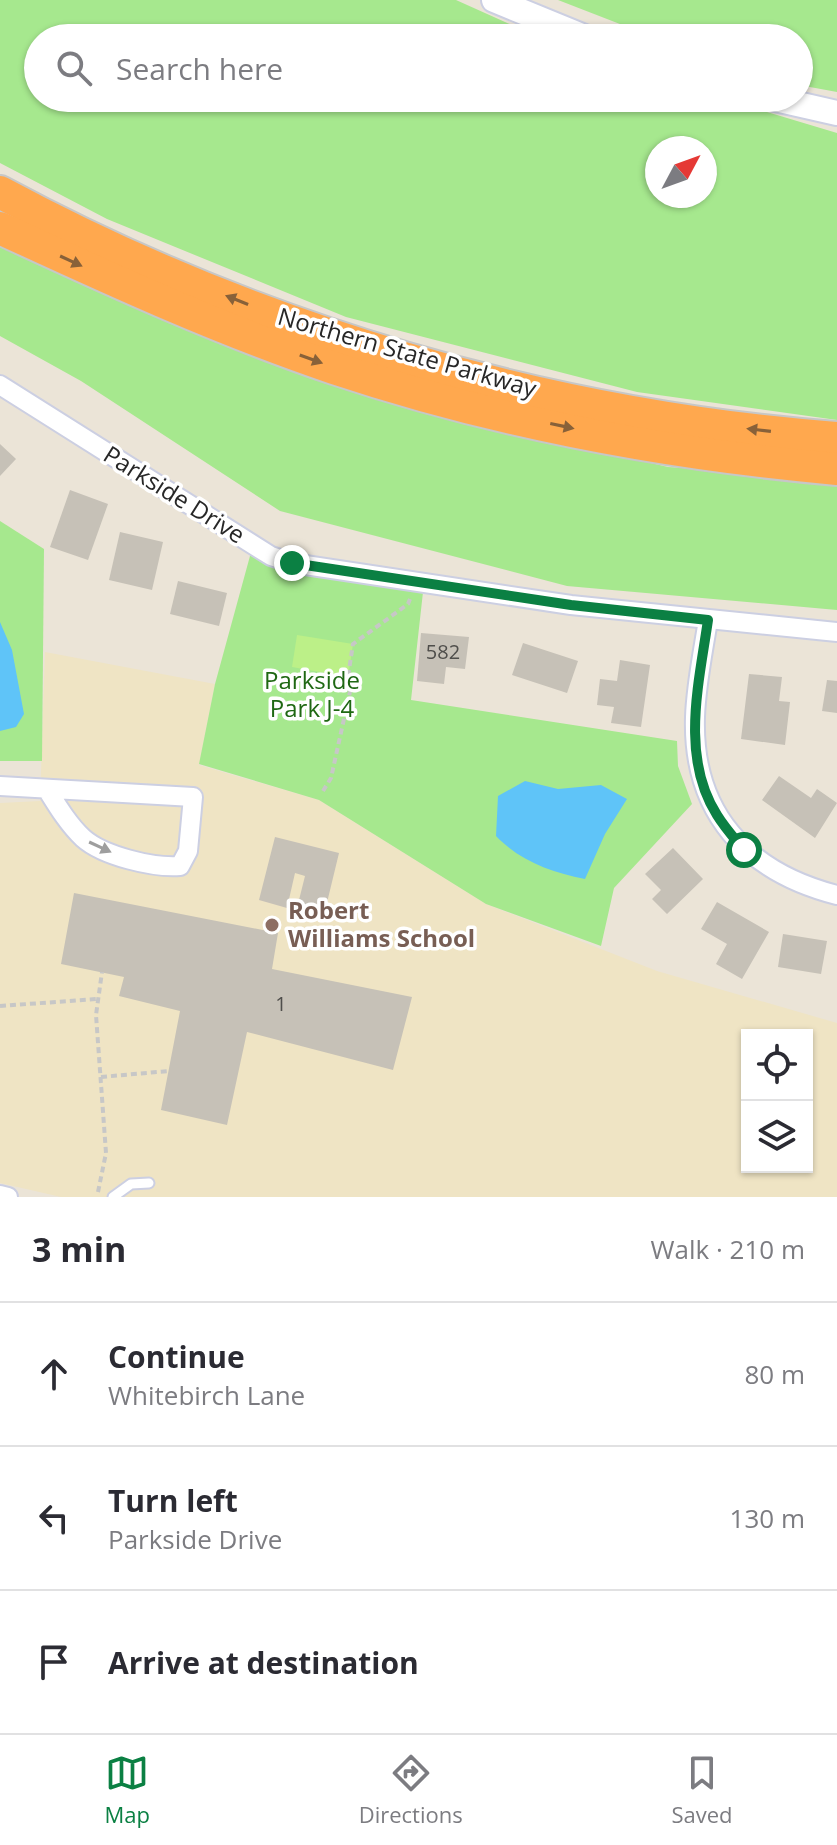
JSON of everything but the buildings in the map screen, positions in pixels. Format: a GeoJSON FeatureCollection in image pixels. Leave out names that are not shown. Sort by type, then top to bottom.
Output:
{"type":"FeatureCollection","features":[{"type":"Feature","properties":{"kind":"highway","name":"Northern State Parkway"},"geometry":{"type":"LineString","coordinates":[[0,192],[147,264],[351,341],[478,378],[608,407],[727,426],[837,438]]}},
{"type":"Feature","properties":{"kind":"highway","name":"Northern State Parkway"},"geometry":{"type":"LineString","coordinates":[[0,228],[221,327],[397,387],[453,403],[662,448],[837,469]]}},
{"type":"Feature","properties":{"kind":"main road"},"geometry":{"type":"LineString","coordinates":[[494,0],[553,24]]}},
{"type":"Feature","properties":{"kind":"main road"},"geometry":{"type":"LineString","coordinates":[[813,108],[837,113]]}},
{"type":"Feature","properties":{"kind":"street","name":"Parkside Drive"},"geometry":{"type":"LineString","coordinates":[[0,385],[271,556],[292,563],[571,605],[837,632]]}},
{"type":"Feature","properties":{"kind":"street"},"geometry":{"type":"LineString","coordinates":[[708,620],[695,716],[697,763],[716,814],[744,850],[776,873],[806,887],[837,895]]}},
{"type":"Feature","properties":{"kind":"street"},"geometry":{"type":"LineString","coordinates":[[3,786],[193,797],[188,851],[180,866],[170,867],[115,854],[84,839],[48,791]]}},
{"type":"Feature","properties":{"kind":"street"},"geometry":{"type":"LineString","coordinates":[[0,1195],[8,1197]]}},
{"type":"Feature","properties":{"kind":"lane"},"geometry":{"type":"LineString","coordinates":[[113,1197],[131,1184],[149,1183]]}},
{"type":"Feature","properties":{"kind":"path"},"geometry":{"type":"LineString","coordinates":[[323,791],[331,778],[351,687],[348,677],[353,644],[408,604],[415,582]]}},
{"type":"Feature","properties":{"kind":"path"},"geometry":{"type":"LineString","coordinates":[[98,1196],[106,1153],[96,1015],[102,972]]}},
{"type":"Feature","properties":{"kind":"path"},"geometry":{"type":"LineString","coordinates":[[0,1006],[98,999]]}},
{"type":"Feature","properties":{"kind":"path"},"geometry":{"type":"LineString","coordinates":[[101,1077],[169,1071]]}},
{"type":"Feature","properties":{"kind":"shaded area","name":"Robert Williams School"},"geometry":{"type":"Polygon","coordinates":[[[45,652],[215,684],[199,765],[319,800],[486,904],[657,971],[837,1023],[837,1197],[61,1197],[0,1183],[0,803],[40,801],[45,652]]]}},
{"type":"Feature","properties":{"kind":"green space"},"geometry":{"type":"Polygon","coordinates":[[[0,0],[456,0],[510,24],[24,24],[24,112],[767,112],[837,133],[837,420],[637,392],[346,317],[107,219],[0,163],[0,0]]]}},
{"type":"Feature","properties":{"kind":"green space"},"geometry":{"type":"Polygon","coordinates":[[[558,0],[837,0],[837,92],[813,88],[813,24],[620,24],[558,0]]]}},
{"type":"Feature","properties":{"kind":"green space"},"geometry":{"type":"Polygon","coordinates":[[[0,242],[43,266],[238,349],[426,410],[668,467],[837,478],[837,610],[567,586],[280,511],[81,381],[0,336],[0,242]]]}},
{"type":"Feature","properties":{"kind":"green space"},"geometry":{"type":"Polygon","coordinates":[[[0,521],[44,549],[42,761],[0,761],[0,521]]]}},
{"type":"Feature","properties":{"kind":"green space","name":"Parkside Park J-4"},"geometry":{"type":"Polygon","coordinates":[[[253,545],[271,556],[424,583],[411,700],[677,741],[678,766],[692,804],[614,888],[601,946],[486,904],[319,800],[199,764],[215,684],[253,545]]]}},
{"type":"Feature","properties":{"kind":"green space"},"geometry":{"type":"Polygon","coordinates":[[[297,635],[353,644],[348,677],[292,667],[297,635]]]}},
{"type":"Feature","properties":{"kind":"water"},"geometry":{"type":"Polygon","coordinates":[[[0,622],[12,650],[24,714],[16,727],[0,731],[0,622]]]}},
{"type":"Feature","properties":{"kind":"water"},"geometry":{"type":"Polygon","coordinates":[[[525,781],[558,789],[601,785],[627,799],[605,834],[585,879],[537,864],[515,852],[496,836],[498,796],[525,781]]]}},
{"type":"Feature","properties":{"kind":"place","name":"Robert Williams School"},"geometry":{"type":"Point","coordinates":[272,925]}},
{"type":"Feature","properties":{"kind":"route"},"geometry":{"type":"LineString","coordinates":[[292,563],[571,605],[708,620],[695,716],[697,763],[716,814],[744,850]]}}]}
